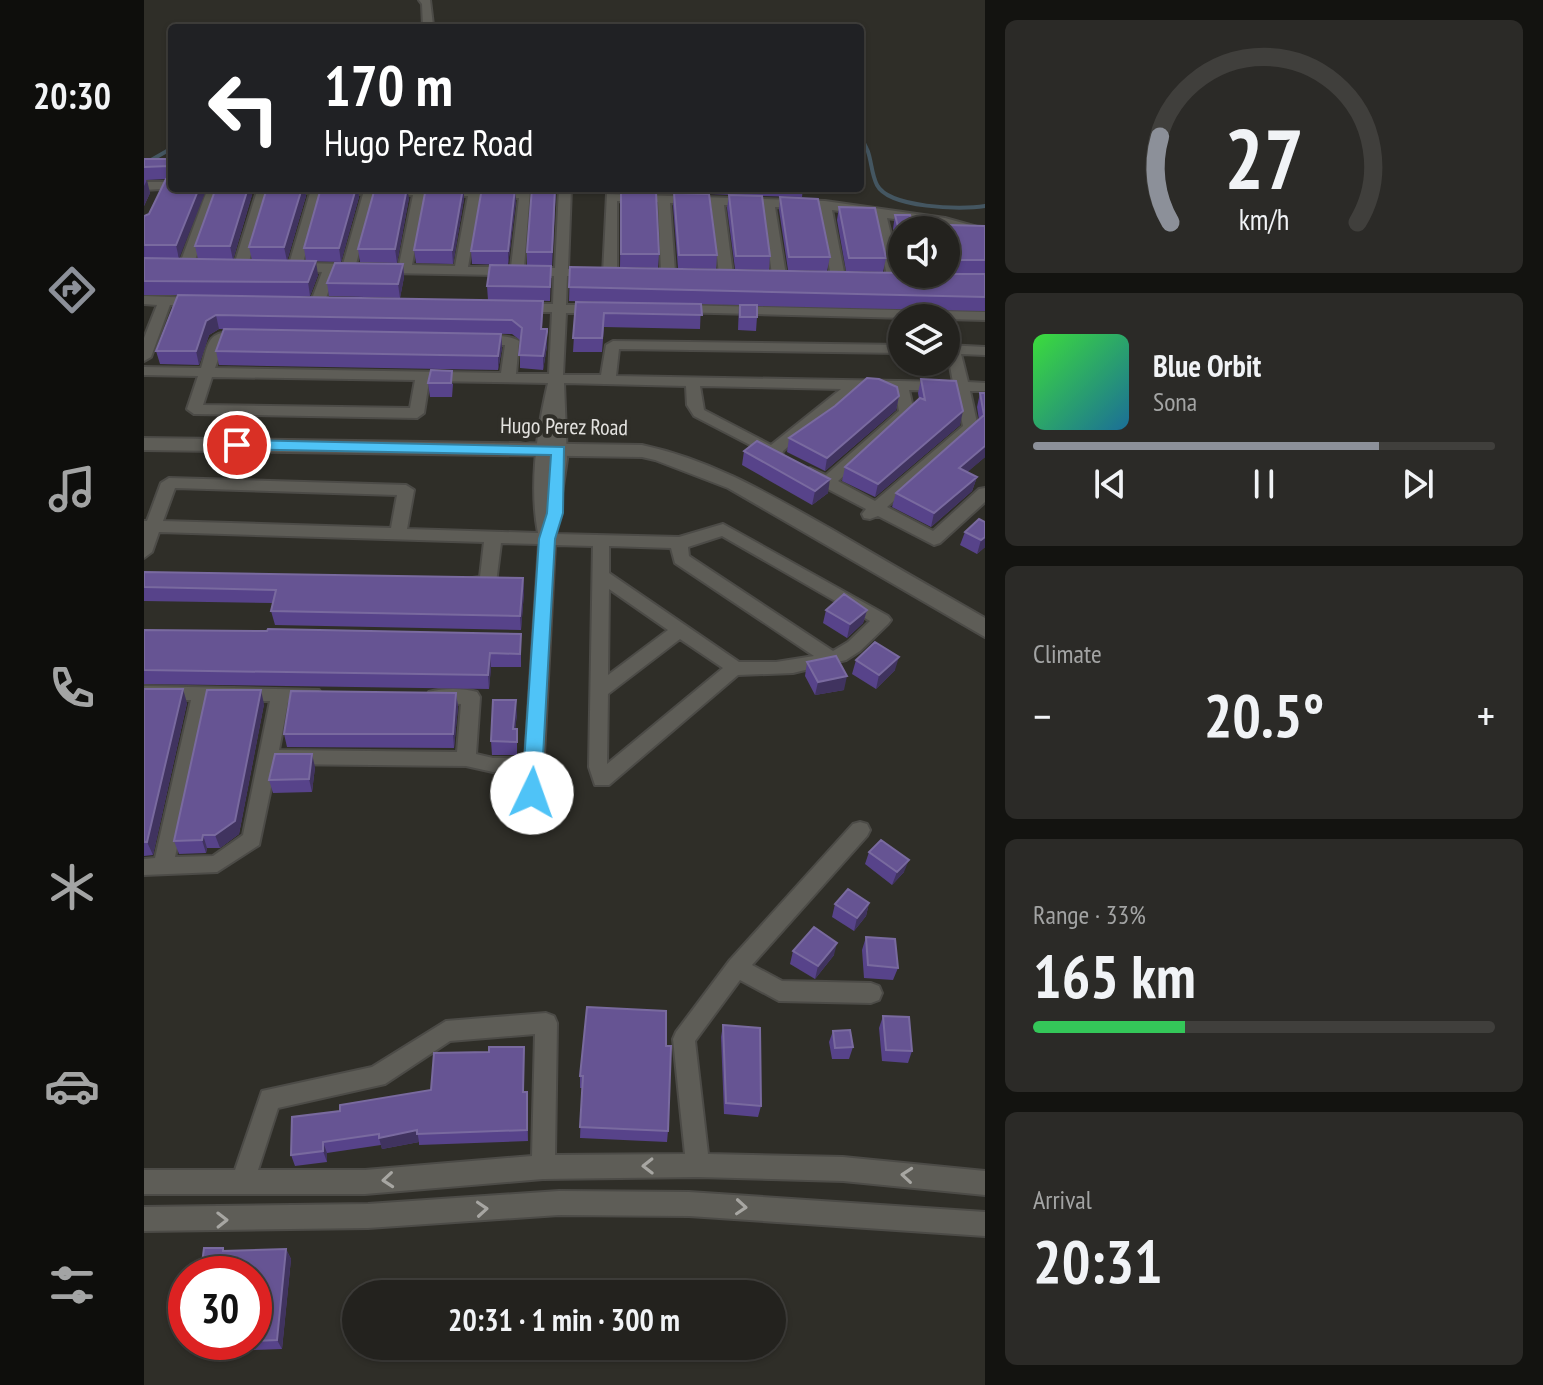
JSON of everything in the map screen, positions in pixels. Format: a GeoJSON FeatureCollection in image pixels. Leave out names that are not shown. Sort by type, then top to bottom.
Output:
{"type":"FeatureCollection","features":[{"type":"Feature","properties":{"kind":"street"},"geometry":{"type":"LineString","coordinates":[[424,0],[430,24]]}},
{"type":"Feature","properties":{"kind":"street"},"geometry":{"type":"LineString","coordinates":[[144,186],[168,186]]}},
{"type":"Feature","properties":{"kind":"street"},"geometry":{"type":"LineString","coordinates":[[157,199],[168,186]]}},
{"type":"Feature","properties":{"kind":"street"},"geometry":{"type":"LineString","coordinates":[[186,265],[213,192]]}},
{"type":"Feature","properties":{"kind":"street"},"geometry":{"type":"LineString","coordinates":[[241,265],[261,192]]}},
{"type":"Feature","properties":{"kind":"street"},"geometry":{"type":"LineString","coordinates":[[316,192],[288,266],[618,274],[611,197],[825,205],[888,216]]}},
{"type":"Feature","properties":{"kind":"street"},"geometry":{"type":"LineString","coordinates":[[349,267],[370,192]]}},
{"type":"Feature","properties":{"kind":"street"},"geometry":{"type":"LineString","coordinates":[[405,267],[420,192]]}},
{"type":"Feature","properties":{"kind":"street"},"geometry":{"type":"LineString","coordinates":[[448,192],[526,194],[517,272]]}},
{"type":"Feature","properties":{"kind":"street"},"geometry":{"type":"LineString","coordinates":[[532,793],[533,639],[547,539],[555,513],[552,450],[561,419],[556,379],[565,192]]}},
{"type":"Feature","properties":{"kind":"street"},"geometry":{"type":"LineString","coordinates":[[461,270],[475,193]]}},
{"type":"Feature","properties":{"kind":"street"},"geometry":{"type":"LineString","coordinates":[[664,198],[668,273]]}},
{"type":"Feature","properties":{"kind":"street"},"geometry":{"type":"LineString","coordinates":[[717,200],[726,274]]}},
{"type":"Feature","properties":{"kind":"street"},"geometry":{"type":"LineString","coordinates":[[768,201],[778,275]]}},
{"type":"Feature","properties":{"kind":"street"},"geometry":{"type":"LineString","coordinates":[[825,205],[839,277]]}},
{"type":"Feature","properties":{"kind":"street"},"geometry":{"type":"LineString","coordinates":[[880,215],[888,249]]}},
{"type":"Feature","properties":{"kind":"street"},"geometry":{"type":"LineString","coordinates":[[960,229],[985,233]]}},
{"type":"Feature","properties":{"kind":"street"},"geometry":{"type":"LineString","coordinates":[[317,304],[330,267]]}},
{"type":"Feature","properties":{"kind":"street"},"geometry":{"type":"LineString","coordinates":[[144,300],[211,302]]}},
{"type":"Feature","properties":{"kind":"street"},"geometry":{"type":"LineString","coordinates":[[144,357],[165,301]]}},
{"type":"Feature","properties":{"kind":"street"},"geometry":{"type":"LineString","coordinates":[[668,309],[814,306],[888,323]]}},
{"type":"Feature","properties":{"kind":"street"},"geometry":{"type":"LineString","coordinates":[[499,308],[607,309]]}},
{"type":"Feature","properties":{"kind":"street"},"geometry":{"type":"LineString","coordinates":[[960,332],[985,316]]}},
{"type":"Feature","properties":{"kind":"street"},"geometry":{"type":"LineString","coordinates":[[266,337],[219,336],[194,409],[417,413],[423,376]]}},
{"type":"Feature","properties":{"kind":"street"},"geometry":{"type":"LineString","coordinates":[[468,341],[512,341],[508,378]]}},
{"type":"Feature","properties":{"kind":"street"},"geometry":{"type":"LineString","coordinates":[[960,341],[985,351]]}},
{"type":"Feature","properties":{"kind":"street"},"geometry":{"type":"LineString","coordinates":[[608,380],[613,345],[888,349]]}},
{"type":"Feature","properties":{"kind":"street"},"geometry":{"type":"LineString","coordinates":[[144,371],[985,387]]}},
{"type":"Feature","properties":{"kind":"street"},"geometry":{"type":"LineString","coordinates":[[872,512],[971,427],[959,376]]}},
{"type":"Feature","properties":{"kind":"street"},"geometry":{"type":"LineString","coordinates":[[693,381],[694,405],[699,413],[827,482],[872,512],[934,539],[985,493]]}},
{"type":"Feature","properties":{"kind":"street"},"geometry":{"type":"LineString","coordinates":[[786,459],[854,385]]}},
{"type":"Feature","properties":{"kind":"street"},"geometry":{"type":"LineString","coordinates":[[827,482],[907,412],[901,386]]}},
{"type":"Feature","properties":{"kind":"street","name":"Hugo Perez Road"},"geometry":{"type":"LineString","coordinates":[[144,444],[642,451],[702,467],[735,483],[985,629]]}},
{"type":"Feature","properties":{"kind":"street"},"geometry":{"type":"LineString","coordinates":[[144,552],[149,526],[169,483],[406,490],[398,534]]}},
{"type":"Feature","properties":{"kind":"street"},"geometry":{"type":"LineString","coordinates":[[149,526],[679,543],[700,539],[723,529],[882,620],[849,651],[830,658],[750,672],[735,668],[603,577]]}},
{"type":"Feature","properties":{"kind":"street"},"geometry":{"type":"LineString","coordinates":[[457,583],[488,583],[493,537]]}},
{"type":"Feature","properties":{"kind":"street"},"geometry":{"type":"LineString","coordinates":[[601,540],[603,577],[598,767],[602,780],[735,668]]}},
{"type":"Feature","properties":{"kind":"street"},"geometry":{"type":"LineString","coordinates":[[679,543],[681,559],[830,658]]}},
{"type":"Feature","properties":{"kind":"street"},"geometry":{"type":"LineString","coordinates":[[598,692],[679,631]]}},
{"type":"Feature","properties":{"kind":"street"},"geometry":{"type":"LineString","coordinates":[[144,693],[328,695]]}},
{"type":"Feature","properties":{"kind":"street"},"geometry":{"type":"LineString","coordinates":[[201,695],[153,867],[217,864],[252,839],[280,694]]}},
{"type":"Feature","properties":{"kind":"street"},"geometry":{"type":"LineString","coordinates":[[423,696],[471,697],[466,759]]}},
{"type":"Feature","properties":{"kind":"street"},"geometry":{"type":"LineString","coordinates":[[268,757],[466,759],[493,765],[533,765]]}},
{"type":"Feature","properties":{"kind":"street"},"geometry":{"type":"LineString","coordinates":[[698,1165],[684,1039],[737,967],[860,830]]}},
{"type":"Feature","properties":{"kind":"street"},"geometry":{"type":"LineString","coordinates":[[737,967],[779,991],[871,993]]}},
{"type":"Feature","properties":{"kind":"street"},"geometry":{"type":"LineString","coordinates":[[243,1181],[270,1099],[377,1077],[446,1031],[546,1023],[543,1167]]}},
{"type":"Feature","properties":{"kind":"street"},"geometry":{"type":"LineString","coordinates":[[144,1182],[365,1182],[543,1167],[698,1165],[843,1169],[985,1183]]}},
{"type":"Feature","properties":{"kind":"street"},"geometry":{"type":"LineString","coordinates":[[144,1219],[353,1217],[559,1203],[675,1204],[985,1224]]}},
{"type":"Feature","properties":{"kind":"building"},"geometry":{"type":"Polygon","coordinates":[[[144,159],[168,159],[168,166],[144,167],[144,159]]]}},
{"type":"Feature","properties":{"kind":"building"},"geometry":{"type":"Polygon","coordinates":[[[166,179],[168,192],[197,192],[176,245],[144,245],[144,216],[149,214],[166,179]]]}},
{"type":"Feature","properties":{"kind":"building"},"geometry":{"type":"Polygon","coordinates":[[[215,192],[247,192],[230,246],[195,246],[215,192]]]}},
{"type":"Feature","properties":{"kind":"building"},"geometry":{"type":"Polygon","coordinates":[[[266,192],[301,192],[284,247],[249,247],[266,192]]]}},
{"type":"Feature","properties":{"kind":"building"},"geometry":{"type":"Polygon","coordinates":[[[320,192],[355,192],[339,248],[304,248],[320,192]]]}},
{"type":"Feature","properties":{"kind":"building"},"geometry":{"type":"Polygon","coordinates":[[[374,192],[406,192],[395,249],[358,249],[374,192]]]}},
{"type":"Feature","properties":{"kind":"building"},"geometry":{"type":"Polygon","coordinates":[[[425,192],[462,192],[452,250],[414,250],[425,192]]]}},
{"type":"Feature","properties":{"kind":"building"},"geometry":{"type":"Polygon","coordinates":[[[481,192],[515,192],[508,251],[471,251],[481,192]]]}},
{"type":"Feature","properties":{"kind":"building"},"geometry":{"type":"Polygon","coordinates":[[[532,192],[555,192],[552,252],[527,252],[532,192]]]}},
{"type":"Feature","properties":{"kind":"building"},"geometry":{"type":"Polygon","coordinates":[[[621,192],[656,192],[659,254],[621,254],[621,192]]]}},
{"type":"Feature","properties":{"kind":"building"},"geometry":{"type":"Polygon","coordinates":[[[674,193],[709,194],[717,255],[679,255],[674,193]]]}},
{"type":"Feature","properties":{"kind":"building"},"geometry":{"type":"Polygon","coordinates":[[[729,195],[762,196],[770,256],[736,256],[729,195]]]}},
{"type":"Feature","properties":{"kind":"building"},"geometry":{"type":"Polygon","coordinates":[[[780,197],[818,199],[830,257],[789,257],[780,197]]]}},
{"type":"Feature","properties":{"kind":"building"},"geometry":{"type":"Polygon","coordinates":[[[839,207],[875,208],[886,258],[849,258],[839,207]]]}},
{"type":"Feature","properties":{"kind":"building"},"geometry":{"type":"Polygon","coordinates":[[[960,225],[985,226],[985,260],[960,260],[960,225]]]}},
{"type":"Feature","properties":{"kind":"building"},"geometry":{"type":"Polygon","coordinates":[[[144,258],[316,261],[308,282],[144,281],[144,258]]]}},
{"type":"Feature","properties":{"kind":"building"},"geometry":{"type":"Polygon","coordinates":[[[335,263],[403,264],[398,284],[327,283],[335,263]]]}},
{"type":"Feature","properties":{"kind":"building"},"geometry":{"type":"Polygon","coordinates":[[[490,265],[551,266],[550,287],[487,286],[490,265]]]}},
{"type":"Feature","properties":{"kind":"building"},"geometry":{"type":"Polygon","coordinates":[[[570,267],[888,273],[888,288],[960,288],[960,274],[985,274],[985,297],[569,287],[570,267]]]}},
{"type":"Feature","properties":{"kind":"building"},"geometry":{"type":"Polygon","coordinates":[[[178,295],[543,301],[541,329],[547,329],[547,332],[543,356],[519,355],[522,328],[512,320],[216,315],[206,321],[196,351],[156,351],[178,295]]]}},
{"type":"Feature","properties":{"kind":"building"},"geometry":{"type":"Polygon","coordinates":[[[576,302],[701,304],[702,315],[604,313],[602,338],[573,338],[576,302]]]}},
{"type":"Feature","properties":{"kind":"building"},"geometry":{"type":"Polygon","coordinates":[[[740,305],[757,305],[757,317],[740,317],[740,305]]]}},
{"type":"Feature","properties":{"kind":"building"},"geometry":{"type":"Polygon","coordinates":[[[224,329],[501,334],[498,356],[216,351],[224,329]]]}},
{"type":"Feature","properties":{"kind":"building"},"geometry":{"type":"Polygon","coordinates":[[[431,370],[452,371],[451,383],[428,383],[431,370]]]}},
{"type":"Feature","properties":{"kind":"building"},"geometry":{"type":"Polygon","coordinates":[[[867,378],[879,379],[897,387],[899,396],[827,458],[789,438],[835,406],[867,378]]]}},
{"type":"Feature","properties":{"kind":"building"},"geometry":{"type":"Polygon","coordinates":[[[921,379],[956,381],[963,411],[878,484],[845,467],[920,398],[925,400],[921,379]]]}},
{"type":"Feature","properties":{"kind":"building"},"geometry":{"type":"Polygon","coordinates":[[[980,393],[985,393],[985,446],[959,468],[977,477],[934,513],[896,493],[984,415],[980,393]]]}},
{"type":"Feature","properties":{"kind":"building"},"geometry":{"type":"Polygon","coordinates":[[[757,441],[830,479],[815,491],[744,451],[757,441]]]}},
{"type":"Feature","properties":{"kind":"building"},"geometry":{"type":"Polygon","coordinates":[[[979,519],[985,522],[985,537],[981,540],[965,532],[979,519]]]}},
{"type":"Feature","properties":{"kind":"building"},"geometry":{"type":"Polygon","coordinates":[[[144,572],[523,578],[520,616],[271,611],[276,590],[144,587],[144,572]]]}},
{"type":"Feature","properties":{"kind":"building"},"geometry":{"type":"Polygon","coordinates":[[[844,594],[867,610],[850,624],[826,610],[844,594]]]}},
{"type":"Feature","properties":{"kind":"building"},"geometry":{"type":"Polygon","coordinates":[[[144,630],[521,634],[520,654],[490,653],[488,675],[144,670],[144,630]]]}},
{"type":"Feature","properties":{"kind":"building"},"geometry":{"type":"Polygon","coordinates":[[[875,642],[899,657],[879,675],[856,660],[875,642]]]}},
{"type":"Feature","properties":{"kind":"building"},"geometry":{"type":"Polygon","coordinates":[[[836,656],[847,676],[818,682],[807,662],[836,656]]]}},
{"type":"Feature","properties":{"kind":"building"},"geometry":{"type":"Polygon","coordinates":[[[144,689],[183,689],[147,842],[144,842],[144,689]]]}},
{"type":"Feature","properties":{"kind":"building"},"geometry":{"type":"Polygon","coordinates":[[[207,690],[261,690],[235,821],[215,835],[203,835],[202,840],[174,841],[207,690]]]}},
{"type":"Feature","properties":{"kind":"building"},"geometry":{"type":"Polygon","coordinates":[[[291,691],[456,693],[453,734],[284,734],[291,691]]]}},
{"type":"Feature","properties":{"kind":"building"},"geometry":{"type":"Polygon","coordinates":[[[493,700],[516,700],[513,729],[517,729],[517,742],[491,741],[493,700]]]}},
{"type":"Feature","properties":{"kind":"building"},"geometry":{"type":"Polygon","coordinates":[[[275,754],[312,754],[309,779],[269,780],[275,754]]]}},
{"type":"Feature","properties":{"kind":"building"},"geometry":{"type":"Polygon","coordinates":[[[881,840],[909,860],[897,872],[869,852],[881,840]]]}},
{"type":"Feature","properties":{"kind":"building"},"geometry":{"type":"Polygon","coordinates":[[[848,889],[869,903],[857,918],[835,904],[848,889]]]}},
{"type":"Feature","properties":{"kind":"building"},"geometry":{"type":"Polygon","coordinates":[[[814,927],[837,943],[818,966],[793,951],[814,927]]]}},
{"type":"Feature","properties":{"kind":"building"},"geometry":{"type":"Polygon","coordinates":[[[866,937],[895,939],[898,968],[868,965],[866,937]]]}},
{"type":"Feature","properties":{"kind":"building"},"geometry":{"type":"Polygon","coordinates":[[[587,1007],[666,1011],[666,1046],[671,1046],[668,1131],[580,1127],[583,1076],[580,1076],[587,1007]]]}},
{"type":"Feature","properties":{"kind":"building"},"geometry":{"type":"Polygon","coordinates":[[[883,1016],[909,1017],[912,1051],[886,1050],[883,1016]]]}},
{"type":"Feature","properties":{"kind":"building"},"geometry":{"type":"Polygon","coordinates":[[[723,1025],[760,1028],[761,1106],[726,1103],[723,1025]]]}},
{"type":"Feature","properties":{"kind":"building"},"geometry":{"type":"Polygon","coordinates":[[[850,1030],[853,1047],[835,1048],[833,1031],[850,1030]]]}},
{"type":"Feature","properties":{"kind":"building"},"geometry":{"type":"Polygon","coordinates":[[[489,1047],[524,1047],[523,1092],[527,1092],[527,1130],[417,1134],[417,1130],[379,1138],[379,1134],[323,1142],[323,1151],[291,1155],[292,1117],[340,1111],[340,1105],[431,1090],[434,1053],[489,1052],[489,1047]]]}},
{"type":"Feature","properties":{"kind":"building"},"geometry":{"type":"Polygon","coordinates":[[[204,1248],[223,1248],[223,1251],[286,1249],[277,1340],[272,1340],[272,1256],[203,1256],[204,1248]]]}},
{"type":"Feature","properties":{"kind":"waterway"},"geometry":{"type":"LineString","coordinates":[[864,144],[877,185],[884,193],[926,206],[985,206]]}},
{"type":"Feature","properties":{"kind":"waterway"},"geometry":{"type":"LineString","coordinates":[[144,164],[168,149]]}},
{"type":"Feature","properties":{"kind":"route"},"geometry":{"type":"LineString","coordinates":[[237,445],[559,450],[555,513],[547,539],[532,793]]}}]}
